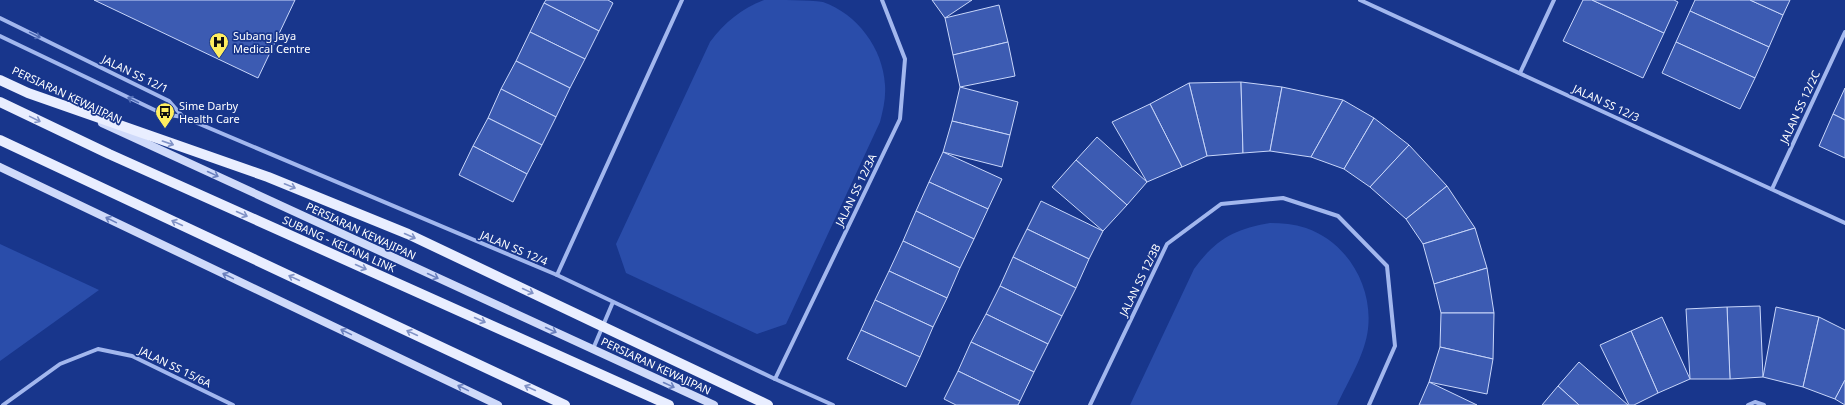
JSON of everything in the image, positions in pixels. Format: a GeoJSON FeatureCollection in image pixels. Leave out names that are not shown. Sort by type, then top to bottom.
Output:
{"type":"FeatureCollection","features":[{"type":"Feature","properties":{"kind":"main road","name":"PERSIARAN KEWAJIPAN"},"geometry":{"type":"LineString","coordinates":[[0,76],[714,405]]}},
{"type":"Feature","properties":{"kind":"main road"},"geometry":{"type":"LineString","coordinates":[[0,80],[36,96],[268,177],[400,231],[768,405]]}},
{"type":"Feature","properties":{"kind":"main road","name":"SUBANG - KELANA LINK"},"geometry":{"type":"LineString","coordinates":[[0,102],[109,154],[669,405]]}},
{"type":"Feature","properties":{"kind":"main road"},"geometry":{"type":"LineString","coordinates":[[0,140],[565,405]]}},
{"type":"Feature","properties":{"kind":"main road"},"geometry":{"type":"LineString","coordinates":[[0,167],[498,405]]}},
{"type":"Feature","properties":{"kind":"street"},"geometry":{"type":"LineString","coordinates":[[557,276],[682,0]]}},
{"type":"Feature","properties":{"kind":"street","name":"JALAN SS 12/3A"},"geometry":{"type":"LineString","coordinates":[[774,379],[900,119],[905,59],[882,0]]}},
{"type":"Feature","properties":{"kind":"street","name":"JALAN SS 12/3"},"geometry":{"type":"LineString","coordinates":[[1360,0],[1845,223]]}},
{"type":"Feature","properties":{"kind":"street"},"geometry":{"type":"LineString","coordinates":[[1520,73],[1554,0]]}},
{"type":"Feature","properties":{"kind":"street","name":"JALAN SS 12/1"},"geometry":{"type":"LineString","coordinates":[[0,18],[169,101],[183,117]]}},
{"type":"Feature","properties":{"kind":"street","name":"JALAN SS 12/2C"},"geometry":{"type":"LineString","coordinates":[[1772,189],[1845,32]]}},
{"type":"Feature","properties":{"kind":"street"},"geometry":{"type":"LineString","coordinates":[[0,36],[162,114],[183,117]]}},
{"type":"Feature","properties":{"kind":"street","name":"JALAN SS 12/4"},"geometry":{"type":"LineString","coordinates":[[183,117],[557,276],[774,379],[833,405]]}},
{"type":"Feature","properties":{"kind":"street","name":"JALAN SS 12/3B"},"geometry":{"type":"LineString","coordinates":[[1090,405],[1167,244],[1221,204],[1283,198],[1338,216],[1387,266],[1395,346],[1369,405]]}},
{"type":"Feature","properties":{"kind":"street"},"geometry":{"type":"LineString","coordinates":[[593,349],[613,302]]}},
{"type":"Feature","properties":{"kind":"street","name":"JALAN SS 15/6A"},"geometry":{"type":"LineString","coordinates":[[3,405],[60,364],[98,349],[132,356],[233,405]]}},
{"type":"Feature","properties":{"kind":"street"},"geometry":{"type":"LineString","coordinates":[[1748,405],[1755,402],[1764,405]]}},
{"type":"Feature","properties":{"kind":"shaded area"},"geometry":{"type":"Polygon","coordinates":[[[764,0],[802,0],[823,2],[835,7],[847,15],[866,34],[873,46],[883,71],[885,90],[880,122],[786,324],[757,334],[626,273],[616,244],[710,42],[734,17],[764,0]]]}},
{"type":"Feature","properties":{"kind":"shaded area"},"geometry":{"type":"Polygon","coordinates":[[[1270,223],[1306,228],[1321,235],[1334,244],[1345,255],[1361,282],[1366,297],[1368,329],[1356,368],[1337,405],[1130,405],[1194,269],[1210,250],[1226,237],[1246,229],[1270,223]]]}},
{"type":"Feature","properties":{"kind":"shaded area"},"geometry":{"type":"Polygon","coordinates":[[[0,244],[99,290],[0,361],[0,244]]]}},
{"type":"Feature","properties":{"kind":"building"},"geometry":{"type":"Polygon","coordinates":[[[94,0],[295,0],[258,78],[94,0]]]}},
{"type":"Feature","properties":{"kind":"building"},"geometry":{"type":"Polygon","coordinates":[[[546,0],[608,0],[613,3],[599,31],[544,3],[546,0]]]}},
{"type":"Feature","properties":{"kind":"building"},"geometry":{"type":"Polygon","coordinates":[[[932,0],[972,0],[945,18],[932,0]]]}},
{"type":"Feature","properties":{"kind":"building"},"geometry":{"type":"Polygon","coordinates":[[[1583,0],[1592,0],[1664,33],[1643,78],[1563,41],[1583,0]]]}},
{"type":"Feature","properties":{"kind":"building"},"geometry":{"type":"Polygon","coordinates":[[[1592,0],[1674,0],[1678,2],[1664,33],[1592,0]]]}},
{"type":"Feature","properties":{"kind":"building"},"geometry":{"type":"Polygon","coordinates":[[[1695,0],[1750,0],[1783,15],[1769,47],[1690,11],[1695,0]]]}},
{"type":"Feature","properties":{"kind":"building"},"geometry":{"type":"Polygon","coordinates":[[[1750,0],[1790,0],[1783,15],[1750,0]]]}},
{"type":"Feature","properties":{"kind":"building"},"geometry":{"type":"Polygon","coordinates":[[[544,3],[599,31],[585,59],[530,32],[544,3]]]}},
{"type":"Feature","properties":{"kind":"building"},"geometry":{"type":"Polygon","coordinates":[[[999,5],[1008,42],[953,55],[945,18],[999,5]]]}},
{"type":"Feature","properties":{"kind":"building"},"geometry":{"type":"Polygon","coordinates":[[[1690,11],[1769,47],[1755,78],[1676,42],[1690,11]]]}},
{"type":"Feature","properties":{"kind":"building"},"geometry":{"type":"Polygon","coordinates":[[[530,32],[585,59],[570,88],[516,61],[530,32]]]}},
{"type":"Feature","properties":{"kind":"building"},"geometry":{"type":"Polygon","coordinates":[[[1008,42],[1015,76],[960,87],[953,55],[1008,42]]]}},
{"type":"Feature","properties":{"kind":"building"},"geometry":{"type":"Polygon","coordinates":[[[1676,42],[1755,78],[1740,109],[1662,73],[1676,42]]]}},
{"type":"Feature","properties":{"kind":"building"},"geometry":{"type":"Polygon","coordinates":[[[516,61],[570,88],[556,117],[501,89],[516,61]]]}},
{"type":"Feature","properties":{"kind":"building"},"geometry":{"type":"Polygon","coordinates":[[[1241,82],[1243,153],[1207,156],[1189,83],[1241,82]]]}},
{"type":"Feature","properties":{"kind":"building"},"geometry":{"type":"Polygon","coordinates":[[[1241,82],[1282,87],[1270,151],[1243,153],[1241,82]]]}},
{"type":"Feature","properties":{"kind":"building"},"geometry":{"type":"Polygon","coordinates":[[[1189,83],[1207,156],[1182,167],[1150,104],[1189,83]]]}},
{"type":"Feature","properties":{"kind":"building"},"geometry":{"type":"Polygon","coordinates":[[[960,87],[1018,102],[1010,135],[952,121],[960,87]]]}},
{"type":"Feature","properties":{"kind":"building"},"geometry":{"type":"Polygon","coordinates":[[[1282,87],[1343,100],[1311,157],[1270,151],[1282,87]]]}},
{"type":"Feature","properties":{"kind":"building"},"geometry":{"type":"Polygon","coordinates":[[[1845,88],[1845,120],[1833,114],[1845,88]]]}},
{"type":"Feature","properties":{"kind":"building"},"geometry":{"type":"Polygon","coordinates":[[[501,89],[556,117],[542,145],[488,118],[501,89]]]}},
{"type":"Feature","properties":{"kind":"building"},"geometry":{"type":"Polygon","coordinates":[[[1343,100],[1374,118],[1344,169],[1311,157],[1343,100]]]}},
{"type":"Feature","properties":{"kind":"building"},"geometry":{"type":"Polygon","coordinates":[[[1150,104],[1182,167],[1147,182],[1112,122],[1150,104]]]}},
{"type":"Feature","properties":{"kind":"building"},"geometry":{"type":"Polygon","coordinates":[[[1833,114],[1845,120],[1845,158],[1819,146],[1833,114]]]}},
{"type":"Feature","properties":{"kind":"building"},"geometry":{"type":"Polygon","coordinates":[[[488,118],[542,145],[527,174],[473,146],[488,118]]]}},
{"type":"Feature","properties":{"kind":"building"},"geometry":{"type":"Polygon","coordinates":[[[1374,118],[1409,145],[1370,187],[1344,169],[1374,118]]]}},
{"type":"Feature","properties":{"kind":"building"},"geometry":{"type":"Polygon","coordinates":[[[952,121],[1010,135],[1002,167],[943,152],[952,121]]]}},
{"type":"Feature","properties":{"kind":"building"},"geometry":{"type":"Polygon","coordinates":[[[1097,137],[1147,182],[1127,205],[1076,160],[1097,137]]]}},
{"type":"Feature","properties":{"kind":"building"},"geometry":{"type":"Polygon","coordinates":[[[1409,145],[1447,186],[1406,219],[1370,187],[1409,145]]]}},
{"type":"Feature","properties":{"kind":"building"},"geometry":{"type":"Polygon","coordinates":[[[473,146],[527,174],[513,202],[459,175],[473,146]]]}},
{"type":"Feature","properties":{"kind":"building"},"geometry":{"type":"Polygon","coordinates":[[[943,152],[1002,179],[988,209],[929,182],[943,152]]]}},
{"type":"Feature","properties":{"kind":"building"},"geometry":{"type":"Polygon","coordinates":[[[1076,160],[1127,205],[1103,231],[1052,187],[1076,160]]]}},
{"type":"Feature","properties":{"kind":"building"},"geometry":{"type":"Polygon","coordinates":[[[929,182],[988,209],[974,239],[916,211],[929,182]]]}},
{"type":"Feature","properties":{"kind":"building"},"geometry":{"type":"Polygon","coordinates":[[[1447,186],[1475,228],[1423,244],[1406,219],[1447,186]]]}},
{"type":"Feature","properties":{"kind":"building"},"geometry":{"type":"Polygon","coordinates":[[[1041,201],[1103,231],[1089,259],[1027,229],[1041,201]]]}},
{"type":"Feature","properties":{"kind":"building"},"geometry":{"type":"Polygon","coordinates":[[[916,211],[974,239],[960,268],[903,241],[916,211]]]}},
{"type":"Feature","properties":{"kind":"building"},"geometry":{"type":"Polygon","coordinates":[[[1475,228],[1487,268],[1434,284],[1423,244],[1475,228]]]}},
{"type":"Feature","properties":{"kind":"building"},"geometry":{"type":"Polygon","coordinates":[[[1027,229],[1089,259],[1076,288],[1013,257],[1027,229]]]}},
{"type":"Feature","properties":{"kind":"building"},"geometry":{"type":"Polygon","coordinates":[[[903,241],[960,268],[947,298],[889,271],[903,241]]]}},
{"type":"Feature","properties":{"kind":"building"},"geometry":{"type":"Polygon","coordinates":[[[1013,257],[1076,288],[1062,316],[1000,286],[1013,257]]]}},
{"type":"Feature","properties":{"kind":"building"},"geometry":{"type":"Polygon","coordinates":[[[1487,268],[1494,313],[1441,313],[1434,284],[1487,268]]]}},
{"type":"Feature","properties":{"kind":"building"},"geometry":{"type":"Polygon","coordinates":[[[889,271],[947,298],[933,327],[875,300],[889,271]]]}},
{"type":"Feature","properties":{"kind":"building"},"geometry":{"type":"Polygon","coordinates":[[[1000,286],[1062,316],[1048,344],[986,314],[1000,286]]]}},
{"type":"Feature","properties":{"kind":"building"},"geometry":{"type":"Polygon","coordinates":[[[875,300],[933,327],[920,357],[861,330],[875,300]]]}},
{"type":"Feature","properties":{"kind":"building"},"geometry":{"type":"Polygon","coordinates":[[[1760,306],[1763,377],[1730,379],[1727,307],[1760,306]]]}},
{"type":"Feature","properties":{"kind":"building"},"geometry":{"type":"Polygon","coordinates":[[[1727,307],[1730,379],[1690,379],[1686,309],[1727,307]]]}},
{"type":"Feature","properties":{"kind":"building"},"geometry":{"type":"Polygon","coordinates":[[[1776,307],[1819,317],[1803,387],[1763,377],[1776,307]]]}},
{"type":"Feature","properties":{"kind":"building"},"geometry":{"type":"Polygon","coordinates":[[[1441,313],[1494,313],[1493,359],[1440,347],[1441,313]]]}},
{"type":"Feature","properties":{"kind":"building"},"geometry":{"type":"Polygon","coordinates":[[[986,314],[1048,344],[1034,372],[971,342],[986,314]]]}},
{"type":"Feature","properties":{"kind":"building"},"geometry":{"type":"Polygon","coordinates":[[[1662,317],[1690,379],[1658,393],[1631,331],[1662,317]]]}},
{"type":"Feature","properties":{"kind":"building"},"geometry":{"type":"Polygon","coordinates":[[[1819,317],[1845,330],[1845,380],[1835,399],[1803,387],[1819,317]]]}},
{"type":"Feature","properties":{"kind":"building"},"geometry":{"type":"Polygon","coordinates":[[[861,330],[920,357],[906,387],[847,359],[861,330]]]}},
{"type":"Feature","properties":{"kind":"building"},"geometry":{"type":"Polygon","coordinates":[[[1631,331],[1658,393],[1634,405],[1629,405],[1600,345],[1631,331]]]}},
{"type":"Feature","properties":{"kind":"building"},"geometry":{"type":"Polygon","coordinates":[[[971,342],[1034,372],[1020,401],[958,371],[971,342]]]}},
{"type":"Feature","properties":{"kind":"building"},"geometry":{"type":"Polygon","coordinates":[[[1440,347],[1493,359],[1487,394],[1429,382],[1440,347]]]}},
{"type":"Feature","properties":{"kind":"building"},"geometry":{"type":"Polygon","coordinates":[[[1579,362],[1628,405],[1579,405],[1558,386],[1579,362]]]}},
{"type":"Feature","properties":{"kind":"building"},"geometry":{"type":"Polygon","coordinates":[[[958,371],[1020,401],[1018,405],[956,405],[944,399],[958,371]]]}},
{"type":"Feature","properties":{"kind":"building"},"geometry":{"type":"Polygon","coordinates":[[[1845,380],[1845,405],[1835,399],[1845,380]]]}},
{"type":"Feature","properties":{"kind":"building"},"geometry":{"type":"Polygon","coordinates":[[[1429,382],[1477,405],[1419,405],[1429,382]]]}},
{"type":"Feature","properties":{"kind":"building"},"geometry":{"type":"Polygon","coordinates":[[[1558,386],[1579,405],[1542,405],[1558,386]]]}},
{"type":"Feature","properties":{"kind":"place","name":"Subang Jaya Medical Centre"},"geometry":{"type":"Point","coordinates":[219,59]}},
{"type":"Feature","properties":{"kind":"place","name":"Sime Darby Health Care"},"geometry":{"type":"Point","coordinates":[165,129]}}]}
